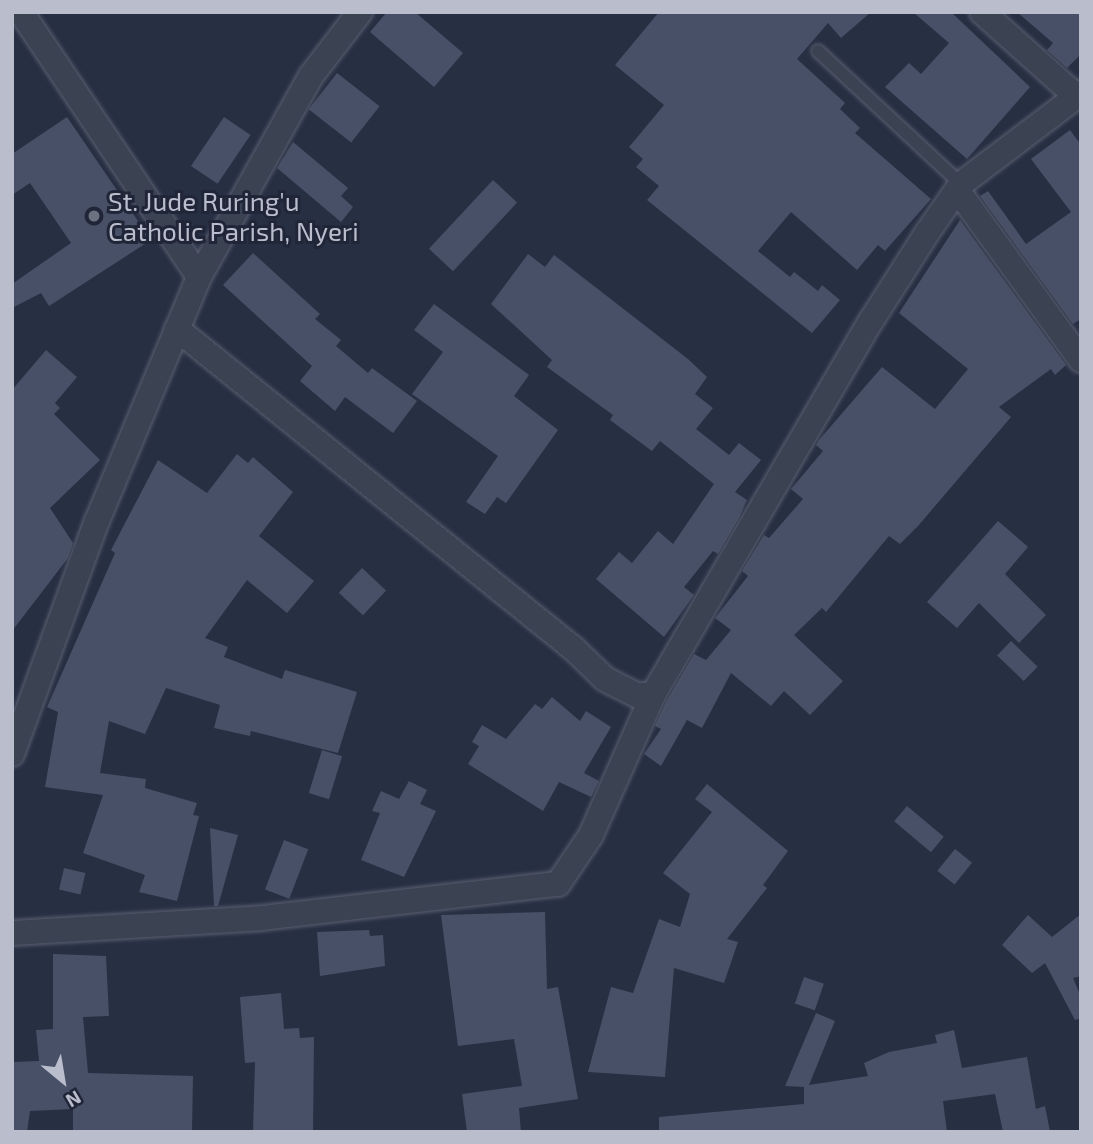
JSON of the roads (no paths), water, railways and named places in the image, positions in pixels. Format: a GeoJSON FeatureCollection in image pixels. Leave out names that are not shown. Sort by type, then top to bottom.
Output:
{"type":"FeatureCollection","features":[{"type":"Feature","properties":{"kind":"street"},"geometry":{"type":"LineString","coordinates":[[21,12],[199,277]]}},
{"type":"Feature","properties":{"kind":"street"},"geometry":{"type":"LineString","coordinates":[[12,754],[97,521],[199,277],[311,76],[360,12]]}},
{"type":"Feature","properties":{"kind":"street"},"geometry":{"type":"LineString","coordinates":[[12,933],[262,918],[558,884],[591,835],[653,695],[871,321],[960,188],[1078,94],[982,12]]}},
{"type":"Feature","properties":{"kind":"street"},"geometry":{"type":"LineString","coordinates":[[960,188],[1081,360]]}},
{"type":"Feature","properties":{"kind":"street"},"geometry":{"type":"LineString","coordinates":[[177,329],[574,649],[605,680],[637,695],[653,695]]}},
{"type":"Feature","properties":{"kind":"lane"},"geometry":{"type":"LineString","coordinates":[[818,51],[960,188]]}},
{"type":"Feature","properties":{"kind":"place","name":"St. Jude Ruring'u Catholic Parish, Nyeri"},"geometry":{"type":"Point","coordinates":[94,216]}}]}
